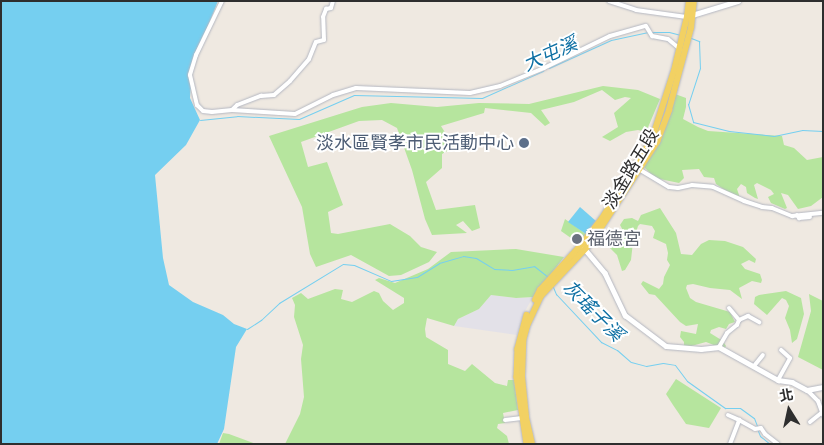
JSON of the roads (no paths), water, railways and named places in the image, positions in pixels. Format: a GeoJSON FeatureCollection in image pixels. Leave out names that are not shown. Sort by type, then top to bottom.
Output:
{"type":"FeatureCollection","features":[{"type":"Feature","properties":{"kind":"main road"},"geometry":{"type":"LineString","coordinates":[[689,1],[690,16]]}},
{"type":"Feature","properties":{"kind":"main road"},"geometry":{"type":"LineString","coordinates":[[690,16],[694,1]]}},
{"type":"Feature","properties":{"kind":"main road","name":"淡金路五段"},"geometry":{"type":"LineString","coordinates":[[555,276],[571,256],[583,247],[638,168],[658,124],[690,16]]}},
{"type":"Feature","properties":{"kind":"main road"},"geometry":{"type":"LineString","coordinates":[[532,444],[526,417],[522,377],[523,341],[533,309],[547,285],[583,247]]}},
{"type":"Feature","properties":{"kind":"main road"},"geometry":{"type":"LineString","coordinates":[[527,444],[517,377],[518,349],[523,324],[540,290],[547,285]]}},
{"type":"Feature","properties":{"kind":"street"},"geometry":{"type":"LineString","coordinates":[[222,1],[196,55],[190,75],[197,105],[203,111],[232,110],[295,114],[333,94],[356,88],[470,94],[500,86],[544,68],[610,36],[646,26],[650,28],[652,34],[682,46]]}},
{"type":"Feature","properties":{"kind":"street"},"geometry":{"type":"LineString","coordinates":[[232,110],[237,105],[261,96],[274,95],[290,81],[309,59],[316,42],[324,40],[324,17],[326,9],[331,8],[333,1]]}},
{"type":"Feature","properties":{"kind":"street"},"geometry":{"type":"LineString","coordinates":[[609,1],[636,10],[690,16],[738,1]]}},
{"type":"Feature","properties":{"kind":"street"},"geometry":{"type":"LineString","coordinates":[[638,168],[669,187],[713,186],[744,201],[772,208],[792,216],[823,213]]}},
{"type":"Feature","properties":{"kind":"street"},"geometry":{"type":"LineString","coordinates":[[797,216],[799,218],[810,217]]}},
{"type":"Feature","properties":{"kind":"street"},"geometry":{"type":"LineString","coordinates":[[583,247],[604,273],[625,315],[654,338],[666,346],[678,349],[719,348],[778,380],[792,382],[807,390],[818,401],[822,414],[810,422]]}},
{"type":"Feature","properties":{"kind":"street"},"geometry":{"type":"LineString","coordinates":[[729,308],[739,320]]}},
{"type":"Feature","properties":{"kind":"street"},"geometry":{"type":"LineString","coordinates":[[719,348],[727,333],[738,325],[739,320],[748,316],[759,322]]}},
{"type":"Feature","properties":{"kind":"street"},"geometry":{"type":"LineString","coordinates":[[778,380],[790,358],[781,350]]}},
{"type":"Feature","properties":{"kind":"street"},"geometry":{"type":"LineString","coordinates":[[754,366],[763,355]]}},
{"type":"Feature","properties":{"kind":"street"},"geometry":{"type":"LineString","coordinates":[[807,390],[823,387]]}},
{"type":"Feature","properties":{"kind":"street"},"geometry":{"type":"LineString","coordinates":[[728,415],[755,429],[761,428],[765,434],[778,444]]}},
{"type":"Feature","properties":{"kind":"street"},"geometry":{"type":"LineString","coordinates":[[506,420],[522,418]]}},
{"type":"Feature","properties":{"kind":"street"},"geometry":{"type":"LineString","coordinates":[[730,444],[739,420]]}},
{"type":"Feature","properties":{"kind":"water"},"geometry":{"type":"Polygon","coordinates":[[[1,1],[218,1],[192,66],[190,98],[200,120],[186,145],[155,175],[163,258],[169,285],[193,302],[223,315],[234,324],[247,329],[236,347],[224,429],[217,444],[1,444],[1,1]]]}},
{"type":"Feature","properties":{"kind":"water"},"geometry":{"type":"Polygon","coordinates":[[[580,207],[596,221],[586,234],[568,222],[580,207]]]}},
{"type":"Feature","properties":{"kind":"waterway","name":"大屯溪"},"geometry":{"type":"LineString","coordinates":[[549,68],[611,40],[648,32]]}},
{"type":"Feature","properties":{"kind":"waterway","name":"大屯溪"},"geometry":{"type":"LineString","coordinates":[[652,32],[669,32],[680,35]]}},
{"type":"Feature","properties":{"kind":"waterway","name":"大屯溪"},"geometry":{"type":"LineString","coordinates":[[691,38],[699,41],[700,68],[688,104],[693,122],[729,131],[774,136],[802,130],[823,131]]}},
{"type":"Feature","properties":{"kind":"waterway","name":"大屯溪"},"geometry":{"type":"LineString","coordinates":[[200,120],[237,116],[299,119],[354,95],[482,98],[543,71]]}},
{"type":"Feature","properties":{"kind":"waterway","name":"灰瑤子溪"},"geometry":{"type":"LineString","coordinates":[[247,329],[261,320],[279,303],[343,264],[354,265],[391,281],[417,277],[439,263],[463,256],[476,258],[494,269],[512,270],[534,266],[548,277]]}},
{"type":"Feature","properties":{"kind":"waterway","name":"灰瑤子溪"},"geometry":{"type":"LineString","coordinates":[[553,287],[556,294],[601,342],[617,350],[631,362],[646,366],[663,363],[675,365],[687,381],[725,408],[740,408],[754,418],[757,426]]}},
{"type":"Feature","properties":{"kind":"waterway","name":"灰瑤子溪"},"geometry":{"type":"LineString","coordinates":[[758,431],[760,436],[770,444]]}},
{"type":"Feature","properties":{"kind":"place","name":"淡水區賢孝市民活動中心"},"geometry":{"type":"Point","coordinates":[524,143]}},
{"type":"Feature","properties":{"kind":"place","name":"福德宮"},"geometry":{"type":"Point","coordinates":[577,239]}}]}
